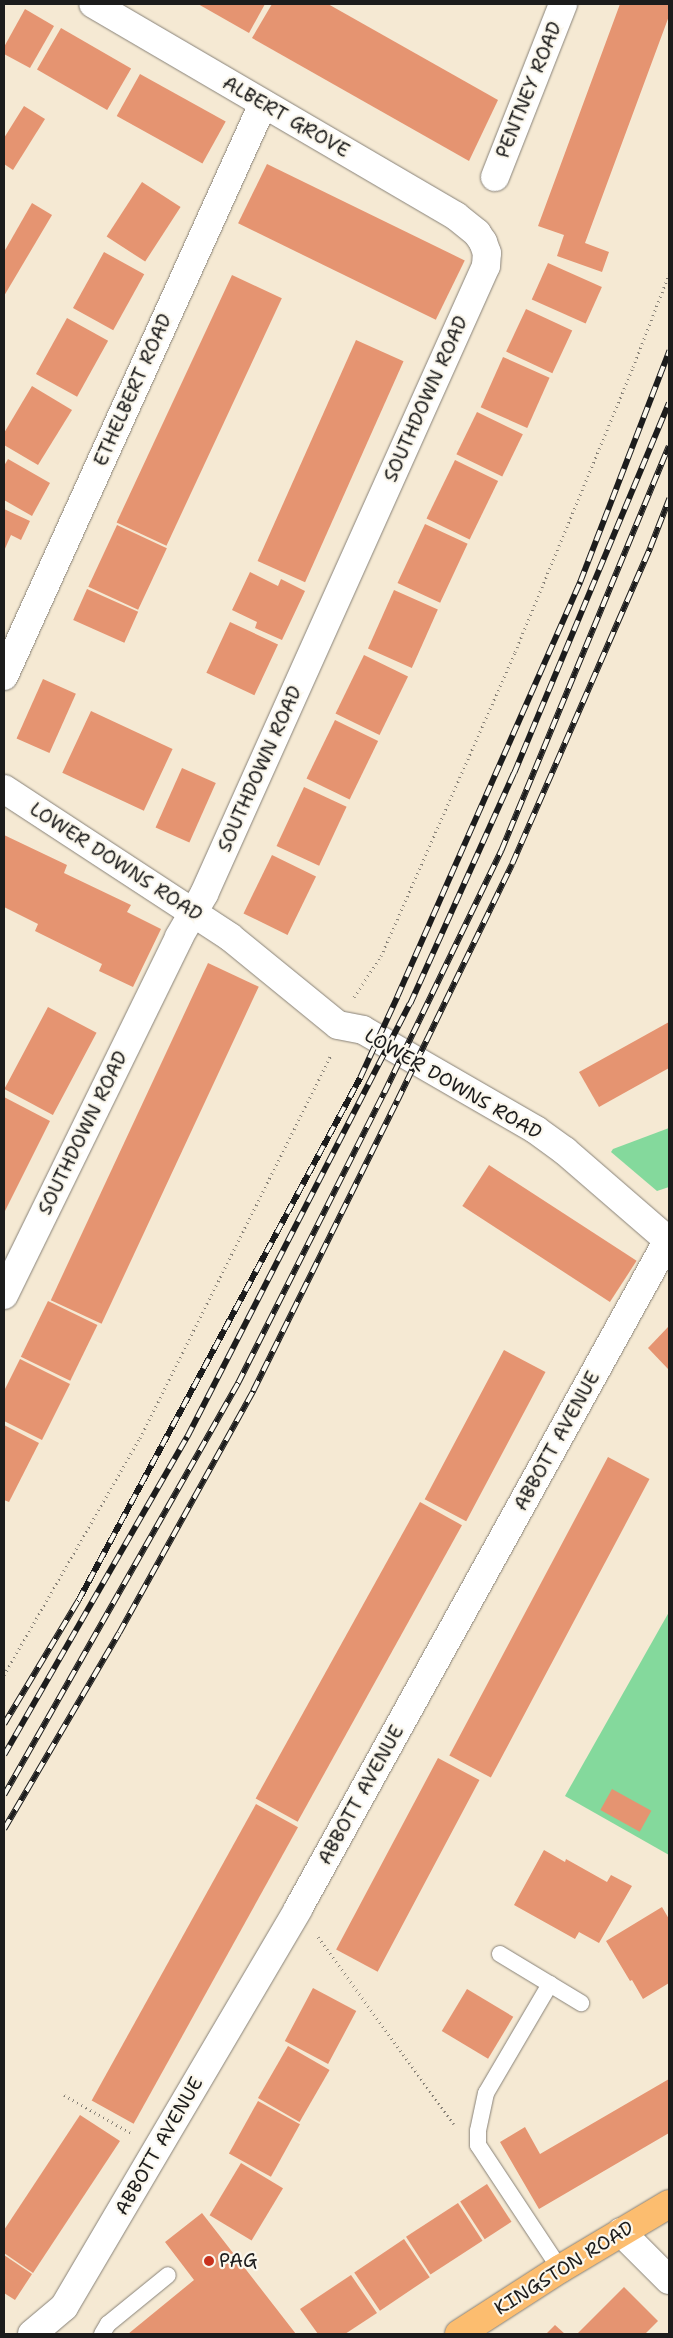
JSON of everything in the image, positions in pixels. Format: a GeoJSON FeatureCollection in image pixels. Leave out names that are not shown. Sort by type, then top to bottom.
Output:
{"type":"FeatureCollection","features":[{"type":"Feature","properties":{"kind":"main road","name":"KINGSTON ROAD"},"geometry":{"type":"LineString","coordinates":[[459,2334],[560,2269],[669,2204]]}},
{"type":"Feature","properties":{"kind":"street","name":"ALBERT GROVE"},"geometry":{"type":"LineString","coordinates":[[93,4],[456,216],[477,233]]}},
{"type":"Feature","properties":{"kind":"street","name":"PENTNEY ROAD"},"geometry":{"type":"LineString","coordinates":[[495,177],[563,4]]}},
{"type":"Feature","properties":{"kind":"street","name":"ETHELBERT ROAD"},"geometry":{"type":"LineString","coordinates":[[4,676],[263,104]]}},
{"type":"Feature","properties":{"kind":"street","name":"SOUTHDOWN ROAD"},"geometry":{"type":"LineString","coordinates":[[4,1295],[179,936],[194,912],[486,266],[486,253],[477,233]]}},
{"type":"Feature","properties":{"kind":"street","name":"LOWER DOWNS ROAD"},"geometry":{"type":"LineString","coordinates":[[4,789],[230,937],[338,1025],[363,1030],[536,1130],[565,1151],[669,1240]]}},
{"type":"Feature","properties":{"kind":"street","name":"ABBOTT AVENUE"},"geometry":{"type":"LineString","coordinates":[[32,2334],[64,2307],[298,1909],[669,1240]]}},
{"type":"Feature","properties":{"kind":"street"},"geometry":{"type":"LineString","coordinates":[[620,2232],[669,2280]]}},
{"type":"Feature","properties":{"kind":"lane"},"geometry":{"type":"LineString","coordinates":[[500,1954],[581,2003]]}},
{"type":"Feature","properties":{"kind":"lane"},"geometry":{"type":"LineString","coordinates":[[550,1984],[486,2093],[480,2116],[478,2145],[560,2269]]}},
{"type":"Feature","properties":{"kind":"lane"},"geometry":{"type":"LineString","coordinates":[[102,2334],[108,2324],[168,2275]]}},
{"type":"Feature","properties":{"kind":"path"},"geometry":{"type":"LineString","coordinates":[[4,1675],[140,1438],[330,1058],[338,1025],[381,956],[507,670],[633,368],[669,274]]}},
{"type":"Feature","properties":{"kind":"path"},"geometry":{"type":"LineString","coordinates":[[298,1909],[459,2132],[468,2141],[478,2145]]}},
{"type":"Feature","properties":{"kind":"path"},"geometry":{"type":"LineString","coordinates":[[64,2095],[158,2148]]}},
{"type":"Feature","properties":{"kind":"green space"},"geometry":{"type":"Polygon","coordinates":[[[669,1128],[669,1187],[657,1191],[611,1152],[613,1149],[669,1128]]]}},
{"type":"Feature","properties":{"kind":"green space"},"geometry":{"type":"Polygon","coordinates":[[[669,1612],[669,1855],[565,1796],[669,1612]]]}},
{"type":"Feature","properties":{"kind":"building"},"geometry":{"type":"Polygon","coordinates":[[[198,4],[265,4],[249,33],[198,4]]]}},
{"type":"Feature","properties":{"kind":"building"},"geometry":{"type":"Polygon","coordinates":[[[272,4],[328,4],[498,100],[469,161],[252,38],[272,4]]]}},
{"type":"Feature","properties":{"kind":"building"},"geometry":{"type":"Polygon","coordinates":[[[620,4],[669,4],[669,16],[585,243],[609,252],[602,272],[557,256],[564,235],[538,226],[620,4]]]}},
{"type":"Feature","properties":{"kind":"building"},"geometry":{"type":"Polygon","coordinates":[[[25,9],[54,26],[30,68],[4,54],[4,47],[25,9]]]}},
{"type":"Feature","properties":{"kind":"building"},"geometry":{"type":"Polygon","coordinates":[[[61,28],[131,68],[107,110],[37,70],[61,28]]]}},
{"type":"Feature","properties":{"kind":"building"},"geometry":{"type":"Polygon","coordinates":[[[140,74],[226,122],[202,163],[117,116],[140,74]]]}},
{"type":"Feature","properties":{"kind":"building"},"geometry":{"type":"Polygon","coordinates":[[[24,106],[45,119],[13,170],[4,164],[4,138],[24,106]]]}},
{"type":"Feature","properties":{"kind":"building"},"geometry":{"type":"Polygon","coordinates":[[[267,164],[465,260],[436,320],[238,223],[267,164]]]}},
{"type":"Feature","properties":{"kind":"building"},"geometry":{"type":"Polygon","coordinates":[[[142,182],[181,207],[145,262],[107,237],[142,182]]]}},
{"type":"Feature","properties":{"kind":"building"},"geometry":{"type":"Polygon","coordinates":[[[32,203],[52,215],[4,296],[4,252],[32,203]]]}},
{"type":"Feature","properties":{"kind":"building"},"geometry":{"type":"Polygon","coordinates":[[[104,252],[144,274],[113,330],[73,308],[104,252]]]}},
{"type":"Feature","properties":{"kind":"building"},"geometry":{"type":"Polygon","coordinates":[[[548,263],[602,287],[586,324],[532,300],[548,263]]]}},
{"type":"Feature","properties":{"kind":"building"},"geometry":{"type":"Polygon","coordinates":[[[232,275],[282,298],[166,546],[117,522],[232,275]]]}},
{"type":"Feature","properties":{"kind":"building"},"geometry":{"type":"Polygon","coordinates":[[[526,309],[572,331],[552,373],[506,352],[526,309]]]}},
{"type":"Feature","properties":{"kind":"building"},"geometry":{"type":"Polygon","coordinates":[[[67,318],[108,341],[77,397],[36,374],[67,318]]]}},
{"type":"Feature","properties":{"kind":"building"},"geometry":{"type":"Polygon","coordinates":[[[356,340],[404,361],[305,582],[258,561],[356,340]]]}},
{"type":"Feature","properties":{"kind":"building"},"geometry":{"type":"Polygon","coordinates":[[[503,357],[550,378],[527,428],[481,407],[503,357]]]}},
{"type":"Feature","properties":{"kind":"building"},"geometry":{"type":"Polygon","coordinates":[[[32,386],[72,410],[38,465],[4,445],[4,433],[32,386]]]}},
{"type":"Feature","properties":{"kind":"building"},"geometry":{"type":"Polygon","coordinates":[[[477,412],[523,434],[502,477],[456,454],[477,412]]]}},
{"type":"Feature","properties":{"kind":"building"},"geometry":{"type":"Polygon","coordinates":[[[8,459],[50,483],[32,516],[4,500],[4,466],[8,459]]]}},
{"type":"Feature","properties":{"kind":"building"},"geometry":{"type":"Polygon","coordinates":[[[455,460],[498,481],[470,539],[427,518],[455,460]]]}},
{"type":"Feature","properties":{"kind":"building"},"geometry":{"type":"Polygon","coordinates":[[[4,509],[30,521],[21,540],[11,535],[4,551],[4,509]]]}},
{"type":"Feature","properties":{"kind":"building"},"geometry":{"type":"Polygon","coordinates":[[[425,524],[468,544],[440,603],[398,583],[425,524]]]}},
{"type":"Feature","properties":{"kind":"building"},"geometry":{"type":"Polygon","coordinates":[[[117,525],[167,548],[138,610],[88,587],[117,525]]]}},
{"type":"Feature","properties":{"kind":"building"},"geometry":{"type":"Polygon","coordinates":[[[250,572],[278,586],[281,579],[305,591],[282,640],[255,628],[257,622],[232,610],[250,572]]]}},
{"type":"Feature","properties":{"kind":"building"},"geometry":{"type":"Polygon","coordinates":[[[87,589],[138,612],[124,643],[73,620],[87,589]]]}},
{"type":"Feature","properties":{"kind":"building"},"geometry":{"type":"Polygon","coordinates":[[[394,590],[438,610],[412,668],[368,648],[394,590]]]}},
{"type":"Feature","properties":{"kind":"building"},"geometry":{"type":"Polygon","coordinates":[[[230,622],[278,644],[254,695],[206,673],[230,622]]]}},
{"type":"Feature","properties":{"kind":"building"},"geometry":{"type":"Polygon","coordinates":[[[364,655],[408,676],[380,735],[336,713],[364,655]]]}},
{"type":"Feature","properties":{"kind":"building"},"geometry":{"type":"Polygon","coordinates":[[[43,679],[76,694],[49,753],[17,738],[43,679]]]}},
{"type":"Feature","properties":{"kind":"building"},"geometry":{"type":"Polygon","coordinates":[[[91,711],[173,749],[144,811],[62,773],[91,711]]]}},
{"type":"Feature","properties":{"kind":"building"},"geometry":{"type":"Polygon","coordinates":[[[335,720],[378,741],[350,799],[307,778],[335,720]]]}},
{"type":"Feature","properties":{"kind":"building"},"geometry":{"type":"Polygon","coordinates":[[[182,768],[216,783],[189,842],[156,827],[182,768]]]}},
{"type":"Feature","properties":{"kind":"building"},"geometry":{"type":"Polygon","coordinates":[[[304,787],[347,807],[319,866],[277,846],[304,787]]]}},
{"type":"Feature","properties":{"kind":"building"},"geometry":{"type":"Polygon","coordinates":[[[4,835],[67,865],[64,873],[131,905],[127,912],[161,929],[133,987],[99,971],[102,964],[35,931],[38,924],[4,907],[4,835]]]}},
{"type":"Feature","properties":{"kind":"building"},"geometry":{"type":"Polygon","coordinates":[[[272,855],[316,876],[288,935],[244,913],[272,855]]]}},
{"type":"Feature","properties":{"kind":"building"},"geometry":{"type":"Polygon","coordinates":[[[208,963],[259,987],[102,1324],[51,1300],[208,963]]]}},
{"type":"Feature","properties":{"kind":"building"},"geometry":{"type":"Polygon","coordinates":[[[48,1007],[97,1033],[53,1115],[4,1089],[48,1007]]]}},
{"type":"Feature","properties":{"kind":"building"},"geometry":{"type":"Polygon","coordinates":[[[669,1022],[669,1068],[599,1107],[579,1072],[669,1022]]]}},
{"type":"Feature","properties":{"kind":"building"},"geometry":{"type":"Polygon","coordinates":[[[4,1097],[50,1121],[4,1213],[4,1097]]]}},
{"type":"Feature","properties":{"kind":"building"},"geometry":{"type":"Polygon","coordinates":[[[489,1165],[637,1261],[610,1302],[462,1206],[489,1165]]]}},
{"type":"Feature","properties":{"kind":"building"},"geometry":{"type":"Polygon","coordinates":[[[48,1301],[97,1325],[70,1381],[21,1357],[48,1301]]]}},
{"type":"Feature","properties":{"kind":"building"},"geometry":{"type":"Polygon","coordinates":[[[669,1326],[669,1370],[648,1348],[669,1326]]]}},
{"type":"Feature","properties":{"kind":"building"},"geometry":{"type":"Polygon","coordinates":[[[504,1350],[545,1372],[466,1521],[425,1499],[504,1350]]]}},
{"type":"Feature","properties":{"kind":"building"},"geometry":{"type":"Polygon","coordinates":[[[20,1359],[70,1384],[42,1440],[4,1421],[4,1391],[20,1359]]]}},
{"type":"Feature","properties":{"kind":"building"},"geometry":{"type":"Polygon","coordinates":[[[4,1425],[39,1443],[9,1502],[4,1500],[4,1425]]]}},
{"type":"Feature","properties":{"kind":"building"},"geometry":{"type":"Polygon","coordinates":[[[608,1457],[649,1479],[491,1778],[449,1755],[608,1457]]]}},
{"type":"Feature","properties":{"kind":"building"},"geometry":{"type":"Polygon","coordinates":[[[420,1502],[462,1525],[298,1822],[256,1798],[420,1502]]]}},
{"type":"Feature","properties":{"kind":"building"},"geometry":{"type":"Polygon","coordinates":[[[438,1758],[479,1780],[378,1972],[336,1950],[438,1758]]]}},
{"type":"Feature","properties":{"kind":"building"},"geometry":{"type":"Polygon","coordinates":[[[612,1789],[651,1811],[640,1832],[600,1810],[612,1789]]]}},
{"type":"Feature","properties":{"kind":"building"},"geometry":{"type":"Polygon","coordinates":[[[256,1804],[298,1827],[134,2124],[92,2100],[256,1804]]]}},
{"type":"Feature","properties":{"kind":"building"},"geometry":{"type":"Polygon","coordinates":[[[544,1850],[565,1862],[566,1859],[607,1882],[611,1875],[632,1886],[599,1943],[579,1932],[575,1939],[514,1905],[544,1850]]]}},
{"type":"Feature","properties":{"kind":"building"},"geometry":{"type":"Polygon","coordinates":[[[662,1907],[669,1919],[669,1983],[643,1999],[606,1941],[662,1907]]]}},
{"type":"Feature","properties":{"kind":"building"},"geometry":{"type":"Polygon","coordinates":[[[313,1988],[356,2011],[328,2064],[285,2041],[313,1988]]]}},
{"type":"Feature","properties":{"kind":"building"},"geometry":{"type":"Polygon","coordinates":[[[467,1989],[513,2017],[488,2059],[442,2031],[467,1989]]]}},
{"type":"Feature","properties":{"kind":"building"},"geometry":{"type":"Polygon","coordinates":[[[288,2046],[330,2070],[300,2122],[258,2098],[288,2046]]]}},
{"type":"Feature","properties":{"kind":"building"},"geometry":{"type":"Polygon","coordinates":[[[669,2079],[669,2133],[539,2209],[500,2142],[525,2127],[540,2154],[669,2079]]]}},
{"type":"Feature","properties":{"kind":"building"},"geometry":{"type":"Polygon","coordinates":[[[258,2101],[300,2124],[271,2177],[229,2153],[258,2101]]]}},
{"type":"Feature","properties":{"kind":"building"},"geometry":{"type":"Polygon","coordinates":[[[80,2115],[120,2141],[33,2273],[4,2253],[4,2230],[80,2115]]]}},
{"type":"Feature","properties":{"kind":"building"},"geometry":{"type":"Polygon","coordinates":[[[241,2163],[283,2188],[252,2241],[210,2215],[241,2163]]]}},
{"type":"Feature","properties":{"kind":"building"},"geometry":{"type":"Polygon","coordinates":[[[487,2184],[512,2222],[485,2239],[460,2201],[487,2184]]]}},
{"type":"Feature","properties":{"kind":"building"},"geometry":{"type":"Polygon","coordinates":[[[458,2203],[483,2241],[431,2275],[406,2237],[458,2203]]]}},
{"type":"Feature","properties":{"kind":"building","name":"PAG"},"geometry":{"type":"Polygon","coordinates":[[[202,2213],[296,2334],[128,2334],[194,2280],[165,2242],[202,2213]]]}},
{"type":"Feature","properties":{"kind":"building"},"geometry":{"type":"Polygon","coordinates":[[[404,2239],[430,2277],[380,2311],[354,2273],[404,2239]]]}},
{"type":"Feature","properties":{"kind":"building"},"geometry":{"type":"Polygon","coordinates":[[[4,2255],[32,2274],[15,2300],[4,2293],[4,2255]]]}},
{"type":"Feature","properties":{"kind":"building"},"geometry":{"type":"Polygon","coordinates":[[[351,2275],[377,2313],[345,2334],[318,2334],[300,2309],[351,2275]]]}},
{"type":"Feature","properties":{"kind":"building"},"geometry":{"type":"Polygon","coordinates":[[[624,2287],[658,2321],[645,2334],[577,2334],[624,2287]]]}},
{"type":"Feature","properties":{"kind":"building"},"geometry":{"type":"Polygon","coordinates":[[[555,2325],[565,2334],[546,2334],[555,2325]]]}},
{"type":"Feature","properties":{"kind":"railway"},"geometry":{"type":"LineString","coordinates":[[4,1724],[78,1601],[360,1078],[580,582],[669,351]]}},
{"type":"Feature","properties":{"kind":"railway"},"geometry":{"type":"LineString","coordinates":[[4,1755],[187,1437],[410,1004],[514,773],[669,403]]}},
{"type":"Feature","properties":{"kind":"railway"},"geometry":{"type":"LineString","coordinates":[[4,1795],[238,1383],[384,1093],[501,851],[669,446]]}},
{"type":"Feature","properties":{"kind":"railway"},"geometry":{"type":"LineString","coordinates":[[4,1829],[119,1633],[253,1391],[512,864],[650,548],[669,499]]}},
{"type":"Feature","properties":{"kind":"place","name":"PAG"},"geometry":{"type":"Point","coordinates":[209,2261]}}]}
